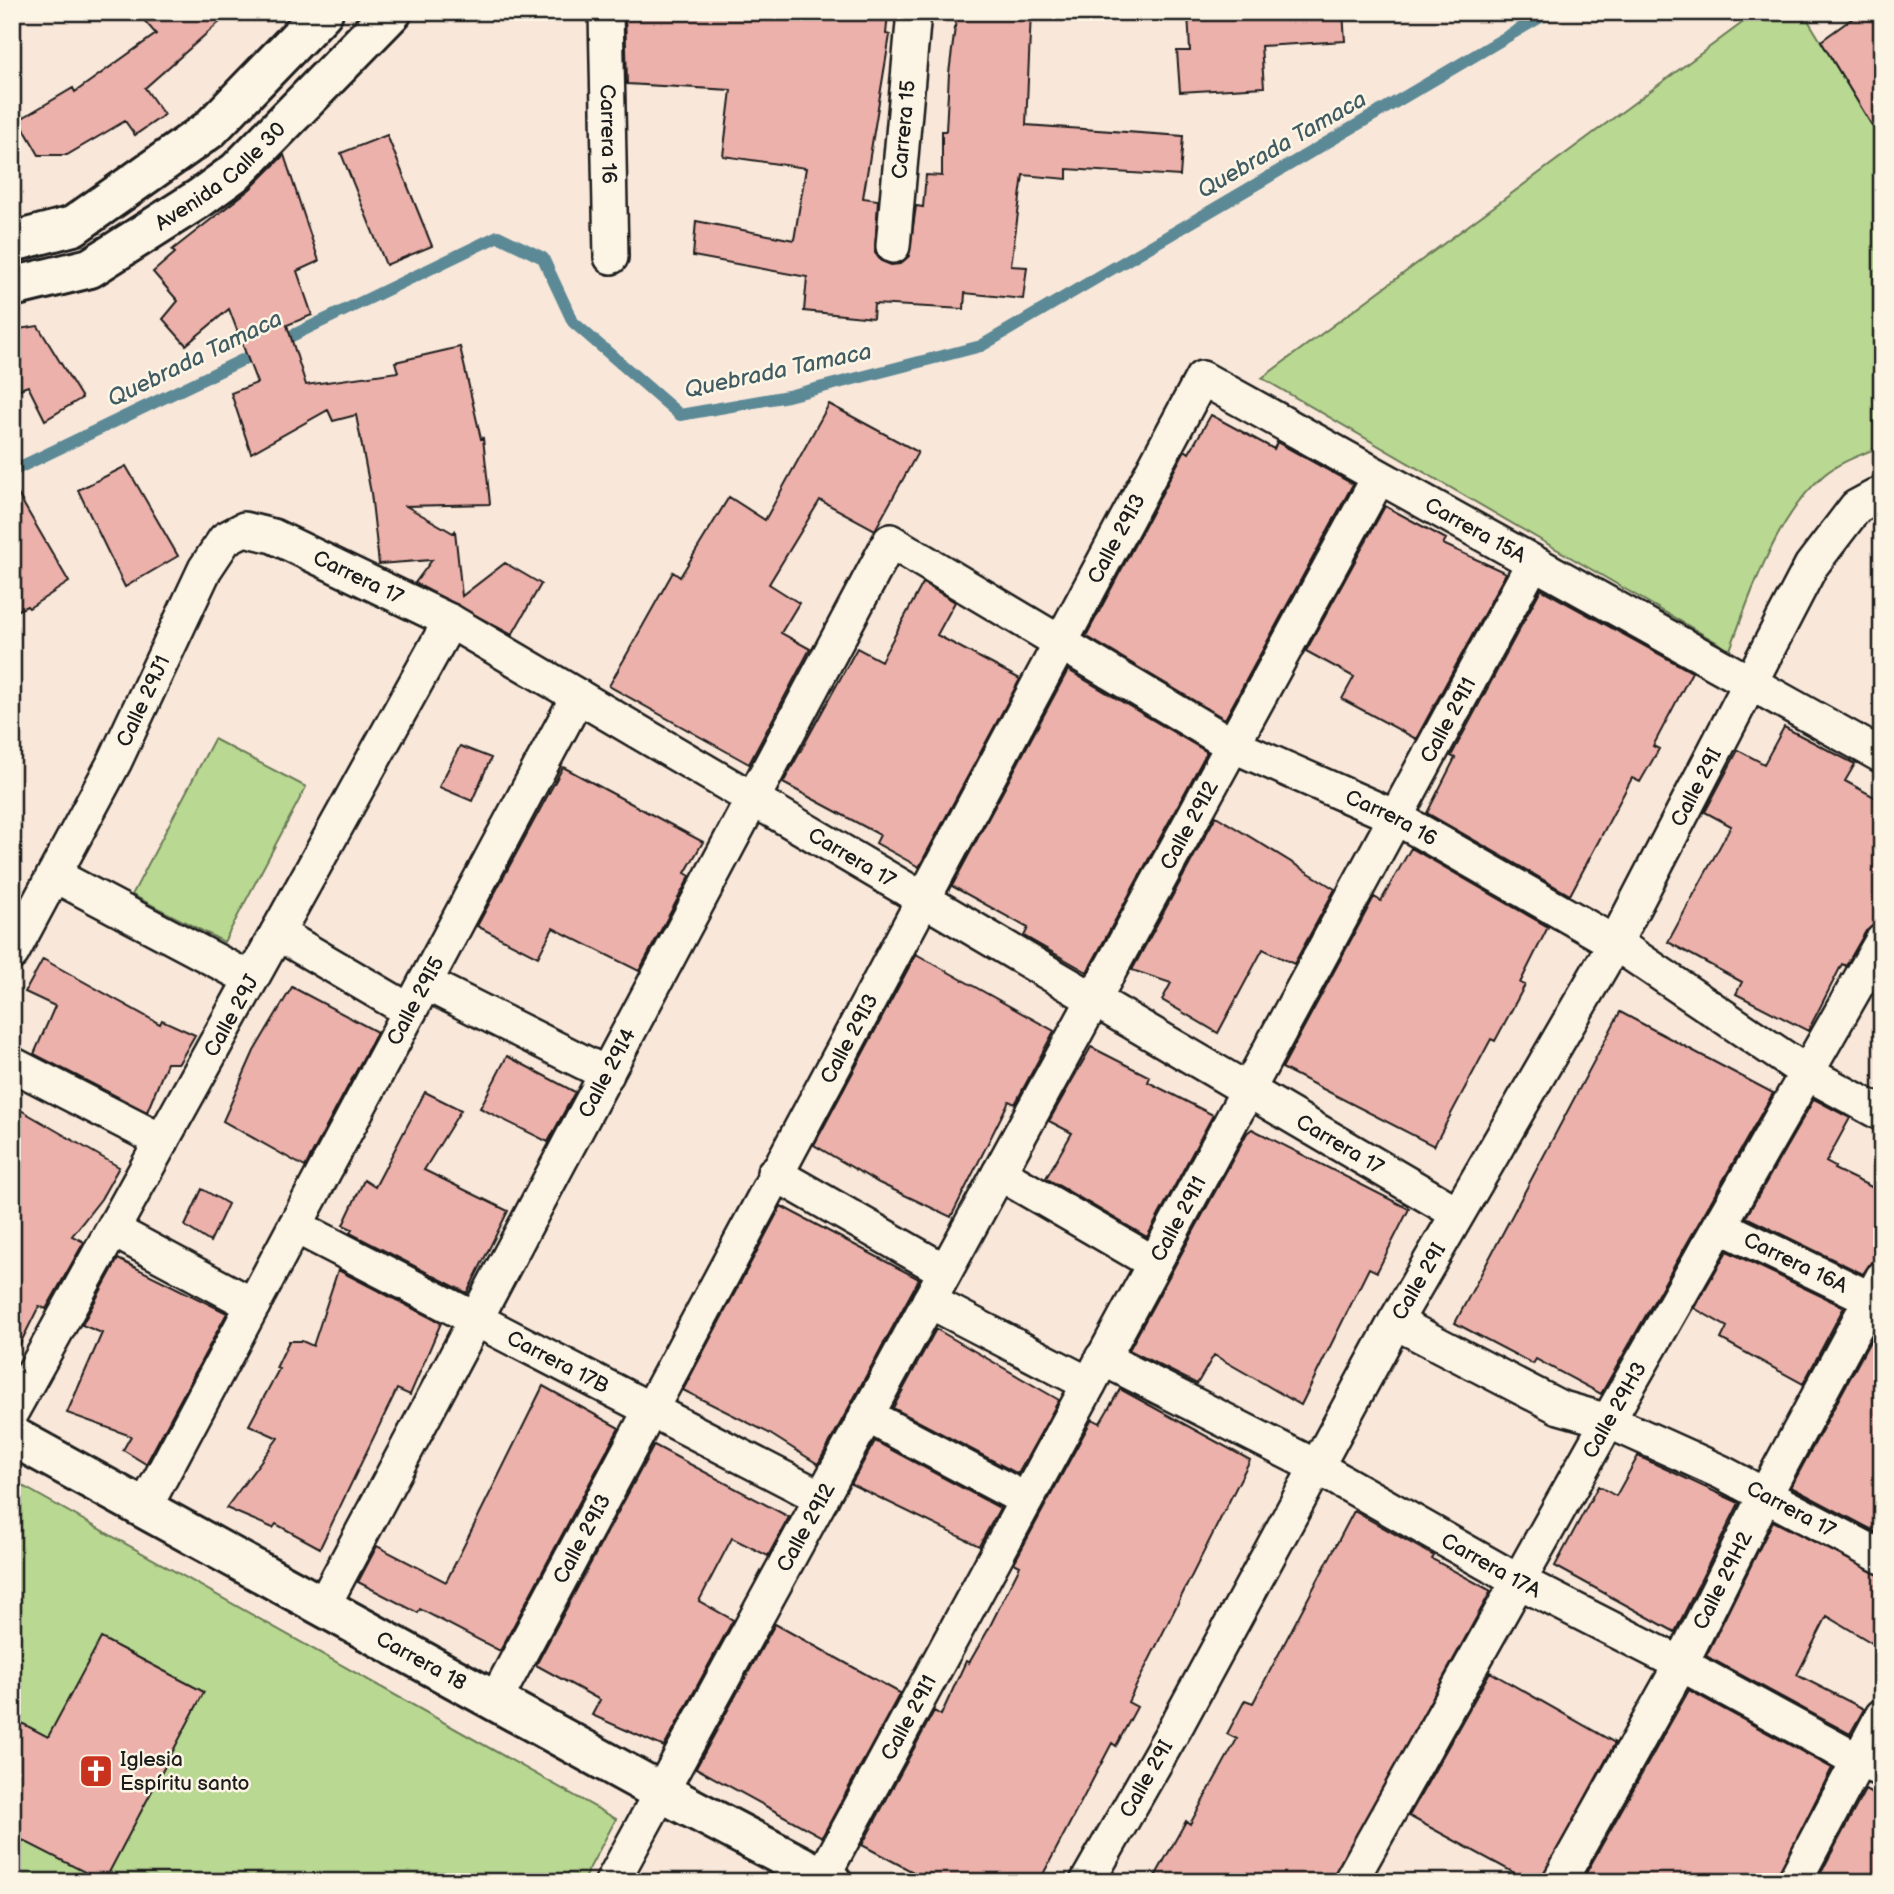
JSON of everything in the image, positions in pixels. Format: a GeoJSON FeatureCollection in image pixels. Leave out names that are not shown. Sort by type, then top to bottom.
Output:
{"type":"FeatureCollection","features":[{"type":"Feature","properties":{"kind":"main road","name":"Avenida Calle 30"},"geometry":{"type":"LineString","coordinates":[[12,242],[73,226],[210,129],[323,12]]}},
{"type":"Feature","properties":{"kind":"main road","name":"Avenida Calle 30"},"geometry":{"type":"LineString","coordinates":[[12,287],[90,268],[200,198],[237,171],[392,12]]}},
{"type":"Feature","properties":{"kind":"main road","name":"Carrera 18"},"geometry":{"type":"LineString","coordinates":[[12,1436],[661,1792],[827,1879]]}},
{"type":"Feature","properties":{"kind":"street","name":"Carrera 16"},"geometry":{"type":"LineString","coordinates":[[606,12],[611,257]]}},
{"type":"Feature","properties":{"kind":"street","name":"Carrera 15"},"geometry":{"type":"LineString","coordinates":[[893,246],[914,12]]}},
{"type":"Feature","properties":{"kind":"street","name":"Carrera 15A"},"geometry":{"type":"LineString","coordinates":[[1202,377],[1882,756]]}},
{"type":"Feature","properties":{"kind":"street","name":"Calle 29I3"},"geometry":{"type":"LineString","coordinates":[[495,1701],[774,1173],[1202,377]]}},
{"type":"Feature","properties":{"kind":"street","name":"Calle 29I2"},"geometry":{"type":"LineString","coordinates":[[612,1882],[1379,477]]}},
{"type":"Feature","properties":{"kind":"street"},"geometry":{"type":"LineString","coordinates":[[1749,683],[1811,566],[1856,507],[1882,493]]}},
{"type":"Feature","properties":{"kind":"street","name":"Carrera 17"},"geometry":{"type":"LineString","coordinates":[[236,531],[244,529],[273,536],[450,621],[1457,1213]]}},
{"type":"Feature","properties":{"kind":"street","name":"Calle 29J1"},"geometry":{"type":"LineString","coordinates":[[12,953],[115,761],[205,569],[225,539],[236,531]]}},
{"type":"Feature","properties":{"kind":"street","name":"Carrera 16"},"geometry":{"type":"LineString","coordinates":[[890,541],[1232,746],[1395,817],[1615,943],[1807,1073],[1882,1114]]}},
{"type":"Feature","properties":{"kind":"street","name":"Calle 29I4"},"geometry":{"type":"LineString","coordinates":[[323,1606],[890,541]]}},
{"type":"Feature","properties":{"kind":"street","name":"Calle 29I1"},"geometry":{"type":"LineString","coordinates":[[827,1879],[1026,1500],[1534,562]]}},
{"type":"Feature","properties":{"kind":"street","name":"Calle 29J"},"geometry":{"type":"LineString","coordinates":[[12,1411],[450,621]]}},
{"type":"Feature","properties":{"kind":"street","name":"Calle 29I"},"geometry":{"type":"LineString","coordinates":[[1087,1882],[1179,1721],[1395,1322],[1615,943],[1749,683]]}},
{"type":"Feature","properties":{"kind":"street","name":"Calle 29I5"},"geometry":{"type":"LineString","coordinates":[[144,1509],[578,696]]}},
{"type":"Feature","properties":{"kind":"street"},"geometry":{"type":"LineString","coordinates":[[54,875],[251,979]]}},
{"type":"Feature","properties":{"kind":"street"},"geometry":{"type":"LineString","coordinates":[[277,933],[418,997],[607,1074]]}},
{"type":"Feature","properties":{"kind":"street","name":"Calle 29H3"},"geometry":{"type":"LineString","coordinates":[[1350,1882],[1608,1421],[1882,941]]}},
{"type":"Feature","properties":{"kind":"street"},"geometry":{"type":"LineString","coordinates":[[12,1064],[162,1141]]}},
{"type":"Feature","properties":{"kind":"street"},"geometry":{"type":"LineString","coordinates":[[999,1172],[1154,1263]]}},
{"type":"Feature","properties":{"kind":"street"},"geometry":{"type":"LineString","coordinates":[[774,1173],[945,1271]]}},
{"type":"Feature","properties":{"kind":"street","name":"Carrera 17B"},"geometry":{"type":"LineString","coordinates":[[295,1226],[821,1498]]}},
{"type":"Feature","properties":{"kind":"street","name":"Carrera 16A"},"geometry":{"type":"LineString","coordinates":[[1720,1227],[1875,1288]]}},
{"type":"Feature","properties":{"kind":"street"},"geometry":{"type":"LineString","coordinates":[[113,1230],[253,1305]]}},
{"type":"Feature","properties":{"kind":"street","name":"Calle 29H2"},"geometry":{"type":"LineString","coordinates":[[1559,1882],[1681,1664],[1765,1495],[1875,1288]]}},
{"type":"Feature","properties":{"kind":"street","name":"Carrera 17A"},"geometry":{"type":"LineString","coordinates":[[929,1301],[1315,1466],[1518,1581],[1870,1765]]}},
{"type":"Feature","properties":{"kind":"street","name":"Carrera 17"},"geometry":{"type":"LineString","coordinates":[[1395,1322],[1559,1406],[1608,1421],[1765,1495],[1882,1557]]}},
{"type":"Feature","properties":{"kind":"street"},"geometry":{"type":"LineString","coordinates":[[866,1415],[1026,1500]]}},
{"type":"Feature","properties":{"kind":"street"},"geometry":{"type":"LineString","coordinates":[[1794,1882],[1870,1765],[1882,1716]]}},
{"type":"Feature","properties":{"kind":"green space"},"geometry":{"type":"Polygon","coordinates":[[[1757,12],[1803,12],[1882,142],[1882,446],[1830,470],[1792,511],[1767,556],[1730,650],[1262,378],[1757,12]]]}},
{"type":"Feature","properties":{"kind":"green space"},"geometry":{"type":"Polygon","coordinates":[[[214,739],[306,787],[224,942],[132,895],[214,739]]]}},
{"type":"Feature","properties":{"kind":"green space"},"geometry":{"type":"Polygon","coordinates":[[[12,1480],[616,1819],[582,1882],[12,1882],[12,1480]]]}},
{"type":"Feature","properties":{"kind":"building"},"geometry":{"type":"Polygon","coordinates":[[[137,12],[231,12],[145,88],[164,115],[135,135],[125,121],[67,155],[39,155],[19,120],[73,88],[75,92],[156,34],[137,12]]]}},
{"type":"Feature","properties":{"kind":"building"},"geometry":{"type":"Polygon","coordinates":[[[625,12],[888,14],[886,34],[890,35],[863,198],[878,200],[875,253],[881,261],[891,265],[900,264],[909,256],[916,206],[923,207],[926,175],[942,176],[942,131],[946,131],[949,73],[957,12],[1031,12],[1026,125],[1183,136],[1180,176],[1067,169],[1067,179],[1023,175],[1011,266],[1027,267],[1023,299],[965,293],[964,309],[874,304],[873,318],[804,311],[807,277],[693,256],[696,221],[794,240],[806,168],[723,156],[731,90],[627,84],[625,12]]]}},
{"type":"Feature","properties":{"kind":"building"},"geometry":{"type":"Polygon","coordinates":[[[1188,12],[1343,12],[1345,41],[1261,46],[1264,87],[1180,92],[1177,51],[1190,51],[1188,12]]]}},
{"type":"Feature","properties":{"kind":"building"},"geometry":{"type":"Polygon","coordinates":[[[1861,12],[1882,12],[1882,142],[1821,41],[1861,12]]]}},
{"type":"Feature","properties":{"kind":"building"},"geometry":{"type":"Polygon","coordinates":[[[387,135],[432,246],[386,265],[341,153],[387,135]]]}},
{"type":"Feature","properties":{"kind":"building"},"geometry":{"type":"Polygon","coordinates":[[[284,155],[319,261],[297,271],[312,315],[287,325],[306,385],[398,372],[395,362],[460,347],[481,439],[483,438],[490,504],[406,506],[453,533],[455,531],[462,596],[505,563],[541,584],[512,635],[415,583],[432,560],[379,564],[371,493],[356,415],[333,421],[328,410],[251,453],[231,393],[257,383],[229,309],[186,345],[163,319],[178,301],[153,272],[175,253],[172,250],[250,189],[284,155]]]}},
{"type":"Feature","properties":{"kind":"building"},"geometry":{"type":"Polygon","coordinates":[[[38,326],[82,398],[45,420],[28,386],[12,392],[12,330],[38,326]]]}},
{"type":"Feature","properties":{"kind":"building"},"geometry":{"type":"Polygon","coordinates":[[[829,404],[918,452],[875,530],[820,500],[769,584],[799,603],[781,633],[810,649],[749,764],[609,686],[673,572],[680,577],[729,497],[765,520],[829,404]]]}},
{"type":"Feature","properties":{"kind":"building"},"geometry":{"type":"Polygon","coordinates":[[[1211,415],[1274,449],[1277,442],[1353,484],[1225,719],[1086,636],[1185,450],[1189,453],[1211,415]]]}},
{"type":"Feature","properties":{"kind":"building"},"geometry":{"type":"Polygon","coordinates":[[[126,466],[178,556],[125,587],[78,490],[126,466]]]}},
{"type":"Feature","properties":{"kind":"building"},"geometry":{"type":"Polygon","coordinates":[[[12,484],[69,582],[29,608],[27,606],[12,613],[12,484]]]}},
{"type":"Feature","properties":{"kind":"building"},"geometry":{"type":"Polygon","coordinates":[[[1385,506],[1446,539],[1443,544],[1506,573],[1416,739],[1342,699],[1354,677],[1306,651],[1385,506]]]}},
{"type":"Feature","properties":{"kind":"building"},"geometry":{"type":"Polygon","coordinates":[[[923,583],[955,602],[937,635],[1020,679],[919,867],[876,843],[880,835],[783,783],[857,648],[881,661],[923,583]]]}},
{"type":"Feature","properties":{"kind":"building"},"geometry":{"type":"Polygon","coordinates":[[[1541,589],[1692,672],[1653,746],[1659,749],[1640,782],[1632,778],[1570,895],[1427,813],[1455,758],[1451,756],[1541,589]]]}},
{"type":"Feature","properties":{"kind":"building"},"geometry":{"type":"Polygon","coordinates":[[[1068,670],[1207,752],[1087,972],[1024,936],[1028,928],[952,886],[1068,670]]]}},
{"type":"Feature","properties":{"kind":"building"},"geometry":{"type":"Polygon","coordinates":[[[1784,727],[1855,764],[1845,781],[1882,801],[1882,922],[1866,931],[1846,966],[1842,964],[1808,1031],[1736,994],[1742,982],[1668,942],[1731,826],[1705,812],[1738,750],[1764,764],[1784,727]]]}},
{"type":"Feature","properties":{"kind":"building"},"geometry":{"type":"Polygon","coordinates":[[[460,746],[491,758],[472,801],[439,787],[460,746]]]}},
{"type":"Feature","properties":{"kind":"building"},"geometry":{"type":"Polygon","coordinates":[[[563,767],[703,842],[685,873],[690,876],[639,971],[553,928],[538,957],[477,926],[563,767]]]}},
{"type":"Feature","properties":{"kind":"building"},"geometry":{"type":"Polygon","coordinates":[[[1216,816],[1335,889],[1294,964],[1263,949],[1218,1033],[1162,1000],[1171,983],[1132,970],[1216,816]]]}},
{"type":"Feature","properties":{"kind":"building"},"geometry":{"type":"Polygon","coordinates":[[[1411,848],[1548,927],[1520,983],[1525,985],[1495,1041],[1491,1039],[1434,1146],[1282,1068],[1374,897],[1381,901],[1411,848]]]}},
{"type":"Feature","properties":{"kind":"building"},"geometry":{"type":"Polygon","coordinates":[[[916,954],[1054,1031],[1015,1104],[1009,1101],[951,1217],[879,1183],[814,1145],[916,954]]]}},
{"type":"Feature","properties":{"kind":"building"},"geometry":{"type":"Polygon","coordinates":[[[43,959],[160,1024],[162,1020],[195,1035],[179,1063],[167,1063],[147,1112],[34,1054],[55,1006],[25,992],[43,959]]]}},
{"type":"Feature","properties":{"kind":"building"},"geometry":{"type":"Polygon","coordinates":[[[292,987],[377,1032],[305,1167],[223,1121],[254,1051],[292,987]]]}},
{"type":"Feature","properties":{"kind":"building"},"geometry":{"type":"Polygon","coordinates":[[[1620,1012],[1773,1093],[1601,1394],[1536,1359],[1533,1364],[1455,1323],[1620,1012]]]}},
{"type":"Feature","properties":{"kind":"building"},"geometry":{"type":"Polygon","coordinates":[[[1091,1047],[1150,1077],[1148,1082],[1213,1115],[1147,1237],[1046,1178],[1072,1133],[1049,1121],[1091,1047]]]}},
{"type":"Feature","properties":{"kind":"building"},"geometry":{"type":"Polygon","coordinates":[[[507,1056],[575,1092],[548,1142],[480,1108],[507,1056]]]}},
{"type":"Feature","properties":{"kind":"building"},"geometry":{"type":"Polygon","coordinates":[[[425,1092],[461,1110],[424,1170],[508,1211],[467,1293],[350,1233],[352,1229],[343,1225],[364,1180],[375,1187],[425,1092]]]}},
{"type":"Feature","properties":{"kind":"building"},"geometry":{"type":"Polygon","coordinates":[[[1814,1099],[1850,1118],[1826,1162],[1835,1167],[1834,1169],[1882,1192],[1882,1259],[1871,1262],[1863,1274],[1746,1217],[1814,1099]]]}},
{"type":"Feature","properties":{"kind":"building"},"geometry":{"type":"Polygon","coordinates":[[[12,1105],[119,1167],[101,1199],[72,1236],[84,1242],[46,1309],[39,1306],[12,1360],[12,1105]]]}},
{"type":"Feature","properties":{"kind":"building"},"geometry":{"type":"Polygon","coordinates":[[[1252,1129],[1409,1209],[1377,1272],[1369,1268],[1301,1405],[1214,1355],[1197,1384],[1129,1350],[1247,1133],[1252,1129]]]}},
{"type":"Feature","properties":{"kind":"building"},"geometry":{"type":"Polygon","coordinates":[[[202,1189],[228,1204],[210,1242],[185,1226],[202,1189]]]}},
{"type":"Feature","properties":{"kind":"building"},"geometry":{"type":"Polygon","coordinates":[[[781,1206],[919,1279],[818,1464],[767,1432],[683,1390],[781,1206]]]}},
{"type":"Feature","properties":{"kind":"building"},"geometry":{"type":"Polygon","coordinates":[[[1727,1251],[1844,1307],[1803,1384],[1721,1339],[1727,1327],[1694,1308],[1727,1251]]]}},
{"type":"Feature","properties":{"kind":"building"},"geometry":{"type":"Polygon","coordinates":[[[118,1259],[227,1313],[146,1464],[123,1450],[131,1436],[67,1413],[102,1333],[82,1325],[118,1259]]]}},
{"type":"Feature","properties":{"kind":"building"},"geometry":{"type":"Polygon","coordinates":[[[338,1270],[441,1323],[410,1395],[397,1389],[320,1548],[276,1524],[273,1528],[226,1508],[278,1438],[249,1425],[279,1369],[276,1368],[289,1341],[302,1341],[313,1346],[338,1270]]]}},
{"type":"Feature","properties":{"kind":"building"},"geometry":{"type":"Polygon","coordinates":[[[1882,1319],[1882,1535],[1791,1487],[1882,1319]]]}},
{"type":"Feature","properties":{"kind":"building"},"geometry":{"type":"Polygon","coordinates":[[[936,1329],[1059,1400],[1018,1474],[893,1408],[936,1329]]]}},
{"type":"Feature","properties":{"kind":"building"},"geometry":{"type":"Polygon","coordinates":[[[543,1386],[619,1428],[500,1651],[420,1609],[418,1613],[358,1582],[377,1546],[446,1582],[543,1386]]]}},
{"type":"Feature","properties":{"kind":"building"},"geometry":{"type":"Polygon","coordinates":[[[1120,1389],[1250,1460],[1128,1702],[1137,1707],[1116,1746],[1112,1743],[1039,1882],[932,1882],[862,1845],[934,1711],[941,1715],[966,1661],[969,1663],[988,1630],[1020,1566],[1014,1563],[1092,1419],[1100,1423],[1120,1389]]]}},
{"type":"Feature","properties":{"kind":"building"},"geometry":{"type":"Polygon","coordinates":[[[875,1441],[1000,1508],[979,1546],[851,1484],[875,1441]]]}},
{"type":"Feature","properties":{"kind":"building"},"geometry":{"type":"Polygon","coordinates":[[[654,1445],[789,1517],[768,1556],[732,1538],[699,1601],[733,1620],[664,1747],[592,1715],[600,1700],[536,1665],[654,1445]]]}},
{"type":"Feature","properties":{"kind":"building"},"geometry":{"type":"Polygon","coordinates":[[[1638,1456],[1739,1503],[1675,1632],[1555,1566],[1598,1486],[1616,1496],[1638,1456]]]}},
{"type":"Feature","properties":{"kind":"building"},"geometry":{"type":"Polygon","coordinates":[[[1354,1511],[1434,1556],[1432,1559],[1491,1591],[1331,1882],[1152,1882],[1186,1821],[1190,1824],[1237,1739],[1227,1734],[1245,1700],[1253,1703],[1354,1511]]]}},
{"type":"Feature","properties":{"kind":"building"},"geometry":{"type":"Polygon","coordinates":[[[1773,1521],[1882,1576],[1882,1649],[1827,1616],[1797,1675],[1864,1709],[1850,1734],[1706,1656],[1773,1521]]]}},
{"type":"Feature","properties":{"kind":"building"},"geometry":{"type":"Polygon","coordinates":[[[775,1624],[900,1693],[822,1837],[696,1768],[775,1624]]]}},
{"type":"Feature","properties":{"kind":"building","name":"Iglesia Espíritu santo"},"geometry":{"type":"Polygon","coordinates":[[[101,1638],[204,1692],[104,1882],[12,1835],[12,1718],[48,1737],[101,1638]]]}},
{"type":"Feature","properties":{"kind":"building"},"geometry":{"type":"Polygon","coordinates":[[[1490,1672],[1615,1743],[1540,1882],[1531,1882],[1409,1816],[1490,1672]]]}},
{"type":"Feature","properties":{"kind":"building"},"geometry":{"type":"Polygon","coordinates":[[[1689,1690],[1832,1768],[1775,1882],[1581,1882],[1689,1690]]]}},
{"type":"Feature","properties":{"kind":"building"},"geometry":{"type":"Polygon","coordinates":[[[1865,1790],[1882,1799],[1882,1882],[1816,1882],[1865,1790]]]}},
{"type":"Feature","properties":{"kind":"waterway","name":"Quebrada Tamaca"},"geometry":{"type":"LineString","coordinates":[[277,343],[498,236],[543,258],[573,322],[680,415],[788,396],[981,346],[1549,12]]}},
{"type":"Feature","properties":{"kind":"waterway","name":"Quebrada Tamaca"},"geometry":{"type":"LineString","coordinates":[[12,471],[261,351]]}},
{"type":"Feature","properties":{"kind":"place","name":"Iglesia Espíritu santo"},"geometry":{"type":"Point","coordinates":[96,1771]}}]}
